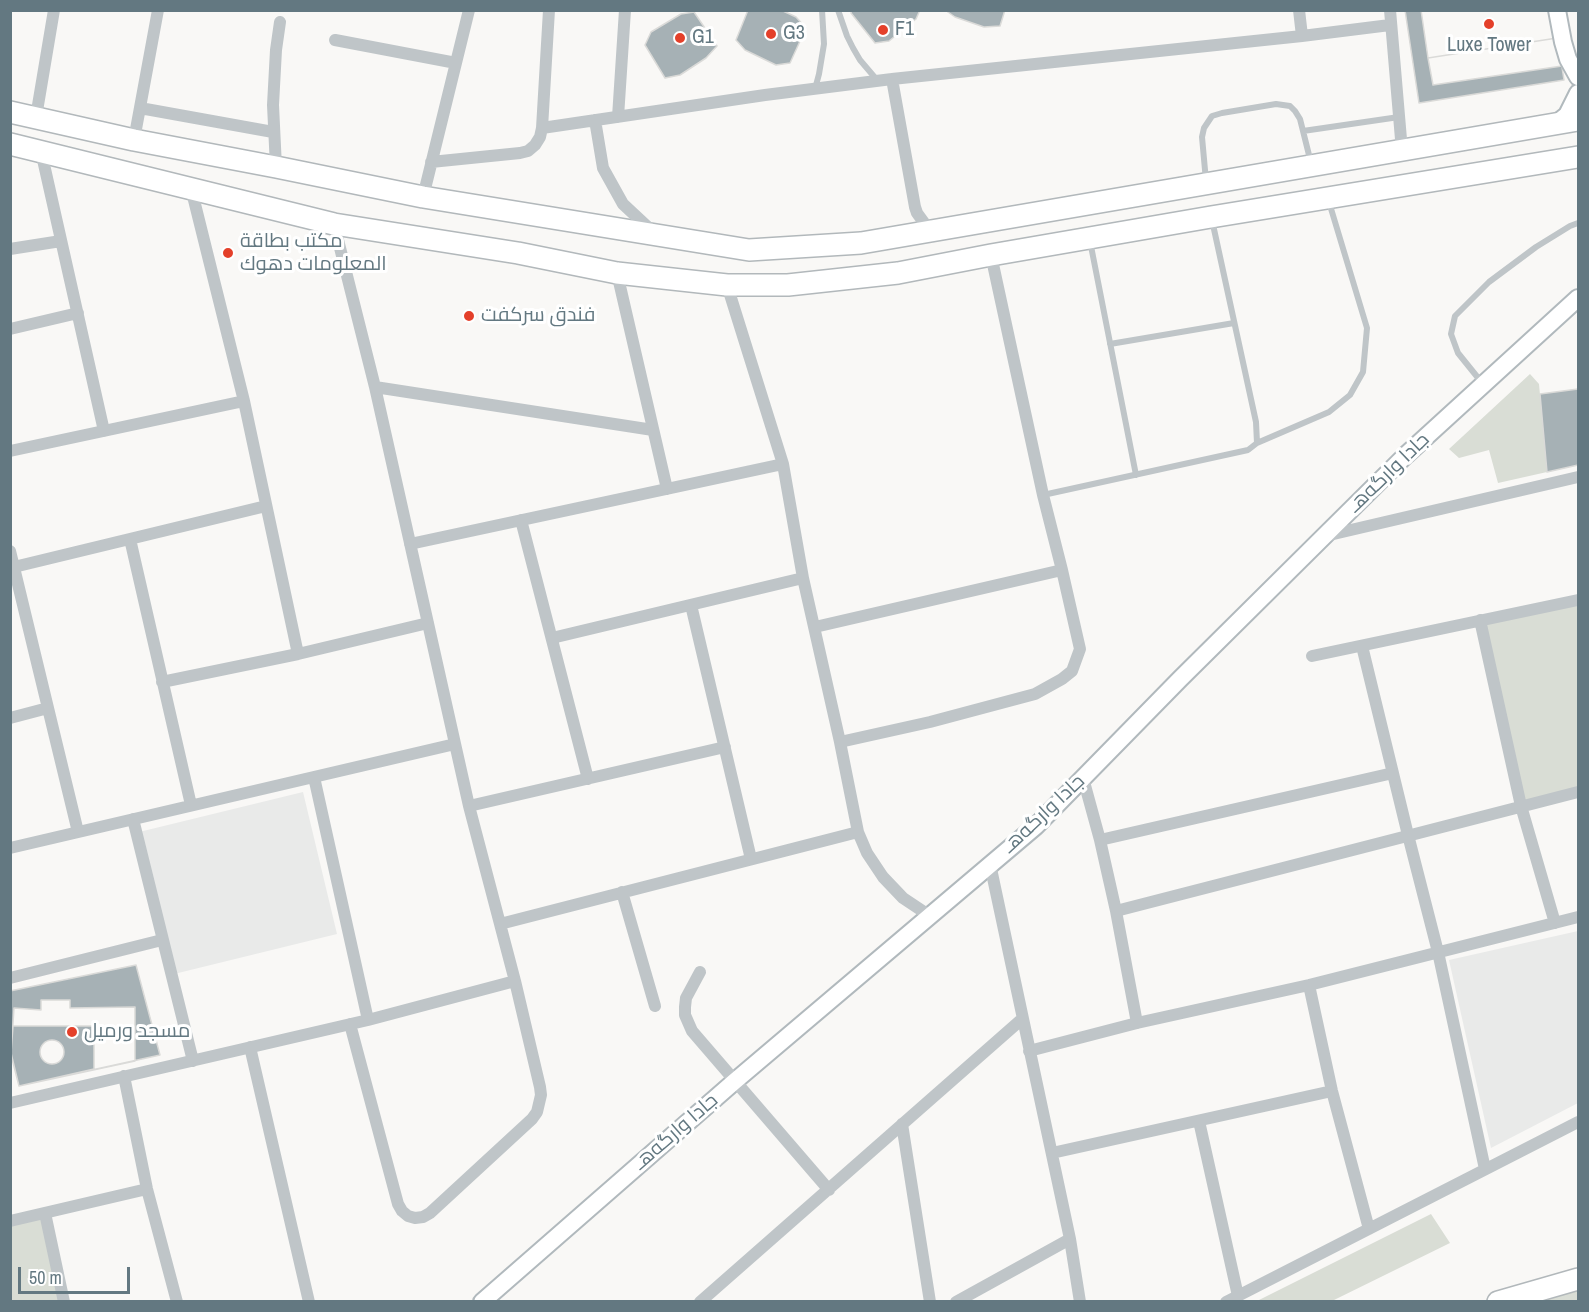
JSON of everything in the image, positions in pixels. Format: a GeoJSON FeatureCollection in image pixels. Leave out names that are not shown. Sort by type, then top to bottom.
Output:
{"type":"FeatureCollection","features":[{"type":"Feature","properties":{"kind":"highway"},"geometry":{"type":"LineString","coordinates":[[10,112],[134,140],[423,197],[749,250],[861,243],[900,237],[1578,120]]}},
{"type":"Feature","properties":{"kind":"highway"},"geometry":{"type":"LineString","coordinates":[[10,144],[334,224],[518,253],[617,273],[727,285],[788,285],[898,273],[1211,217],[1578,157]]}},
{"type":"Feature","properties":{"kind":"highway"},"geometry":{"type":"LineString","coordinates":[[1307,167],[1298,172],[1294,183],[1298,195],[1303,199],[1318,200]]}},
{"type":"Feature","properties":{"kind":"highway"},"geometry":{"type":"LineString","coordinates":[[1248,176],[1261,181],[1266,194],[1261,206],[1255,210]]}},
{"type":"Feature","properties":{"kind":"highway"},"geometry":{"type":"LineString","coordinates":[[1498,1302],[1578,1280]]}},
{"type":"Feature","properties":{"kind":"street"},"geometry":{"type":"LineString","coordinates":[[36,117],[54,10]]}},
{"type":"Feature","properties":{"kind":"street"},"geometry":{"type":"LineString","coordinates":[[134,140],[158,10]]}},
{"type":"Feature","properties":{"kind":"street"},"geometry":{"type":"LineString","coordinates":[[423,197],[469,10]]}},
{"type":"Feature","properties":{"kind":"street"},"geometry":{"type":"LineString","coordinates":[[431,162],[520,153],[528,151],[535,145],[542,128],[549,10]]}},
{"type":"Feature","properties":{"kind":"street"},"geometry":{"type":"LineString","coordinates":[[618,117],[625,10]]}},
{"type":"Feature","properties":{"kind":"street"},"geometry":{"type":"LineString","coordinates":[[1299,10],[1302,36]]}},
{"type":"Feature","properties":{"kind":"street"},"geometry":{"type":"LineString","coordinates":[[1389,10],[1402,151]]}},
{"type":"Feature","properties":{"kind":"street"},"geometry":{"type":"LineString","coordinates":[[1557,10],[1568,60],[1578,77]]}},
{"type":"Feature","properties":{"kind":"street"},"geometry":{"type":"LineString","coordinates":[[1567,10],[1578,55]]}},
{"type":"Feature","properties":{"kind":"street"},"geometry":{"type":"LineString","coordinates":[[276,167],[273,132],[274,77],[280,22]]}},
{"type":"Feature","properties":{"kind":"street"},"geometry":{"type":"LineString","coordinates":[[542,128],[878,80],[1390,25]]}},
{"type":"Feature","properties":{"kind":"street"},"geometry":{"type":"LineString","coordinates":[[335,40],[456,63]]}},
{"type":"Feature","properties":{"kind":"street"},"geometry":{"type":"LineString","coordinates":[[892,79],[915,207],[921,219],[936,230]]}},
{"type":"Feature","properties":{"kind":"street"},"geometry":{"type":"LineString","coordinates":[[1556,124],[1567,115],[1578,96]]}},
{"type":"Feature","properties":{"kind":"street"},"geometry":{"type":"LineString","coordinates":[[140,108],[273,132]]}},
{"type":"Feature","properties":{"kind":"street"},"geometry":{"type":"LineString","coordinates":[[595,120],[603,168],[623,204],[656,235]]}},
{"type":"Feature","properties":{"kind":"street"},"geometry":{"type":"LineString","coordinates":[[41,151],[104,431]]}},
{"type":"Feature","properties":{"kind":"street"},"geometry":{"type":"LineString","coordinates":[[190,188],[244,401],[298,654]]}},
{"type":"Feature","properties":{"kind":"street"},"geometry":{"type":"LineString","coordinates":[[900,237],[912,220],[915,207]]}},
{"type":"Feature","properties":{"kind":"street"},"geometry":{"type":"LineString","coordinates":[[334,224],[375,387],[469,806],[540,1087],[540,1104],[537,1112],[439,1205],[423,1217],[408,1216],[398,1204],[350,1024]]}},
{"type":"Feature","properties":{"kind":"street"},"geometry":{"type":"LineString","coordinates":[[10,249],[61,241]]}},
{"type":"Feature","properties":{"kind":"street"},"geometry":{"type":"LineString","coordinates":[[840,741],[930,722],[1035,694],[1062,679],[1072,670],[1080,649],[1043,495],[991,255]]}},
{"type":"Feature","properties":{"kind":"street"},"geometry":{"type":"LineString","coordinates":[[617,273],[667,489]]}},
{"type":"Feature","properties":{"kind":"street"},"geometry":{"type":"LineString","coordinates":[[727,285],[783,464],[803,578],[858,832],[867,853],[883,877],[903,898],[930,916]]}},
{"type":"Feature","properties":{"kind":"street","name":"جادا وارگه‌هـ"},"geometry":{"type":"LineString","coordinates":[[482,1302],[735,1081],[1036,826],[1180,679],[1406,455],[1578,298]]}},
{"type":"Feature","properties":{"kind":"street"},"geometry":{"type":"LineString","coordinates":[[10,329],[78,313]]}},
{"type":"Feature","properties":{"kind":"street"},"geometry":{"type":"LineString","coordinates":[[375,387],[653,430]]}},
{"type":"Feature","properties":{"kind":"street"},"geometry":{"type":"LineString","coordinates":[[10,451],[244,401]]}},
{"type":"Feature","properties":{"kind":"street"},"geometry":{"type":"LineString","coordinates":[[410,544],[783,464]]}},
{"type":"Feature","properties":{"kind":"street"},"geometry":{"type":"LineString","coordinates":[[1323,537],[1578,477]]}},
{"type":"Feature","properties":{"kind":"street"},"geometry":{"type":"LineString","coordinates":[[14,567],[266,506]]}},
{"type":"Feature","properties":{"kind":"street"},"geometry":{"type":"LineString","coordinates":[[521,520],[588,779]]}},
{"type":"Feature","properties":{"kind":"street"},"geometry":{"type":"LineString","coordinates":[[129,540],[191,805]]}},
{"type":"Feature","properties":{"kind":"street"},"geometry":{"type":"LineString","coordinates":[[10,551],[78,832]]}},
{"type":"Feature","properties":{"kind":"street"},"geometry":{"type":"LineString","coordinates":[[815,627],[1062,570]]}},
{"type":"Feature","properties":{"kind":"street"},"geometry":{"type":"LineString","coordinates":[[552,638],[803,578]]}},
{"type":"Feature","properties":{"kind":"street"},"geometry":{"type":"LineString","coordinates":[[1312,656],[1578,600]]}},
{"type":"Feature","properties":{"kind":"street"},"geometry":{"type":"LineString","coordinates":[[691,605],[752,859]]}},
{"type":"Feature","properties":{"kind":"street"},"geometry":{"type":"LineString","coordinates":[[1480,620],[1521,806],[1555,923]]}},
{"type":"Feature","properties":{"kind":"street"},"geometry":{"type":"LineString","coordinates":[[162,682],[298,654],[428,623]]}},
{"type":"Feature","properties":{"kind":"street"},"geometry":{"type":"LineString","coordinates":[[1362,646],[1438,952],[1485,1169]]}},
{"type":"Feature","properties":{"kind":"street"},"geometry":{"type":"LineString","coordinates":[[10,718],[48,708]]}},
{"type":"Feature","properties":{"kind":"street"},"geometry":{"type":"LineString","coordinates":[[10,848],[455,744]]}},
{"type":"Feature","properties":{"kind":"street"},"geometry":{"type":"LineString","coordinates":[[469,806],[725,747]]}},
{"type":"Feature","properties":{"kind":"street"},"geometry":{"type":"LineString","coordinates":[[1100,840],[1393,773]]}},
{"type":"Feature","properties":{"kind":"street"},"geometry":{"type":"LineString","coordinates":[[314,777],[368,1020]]}},
{"type":"Feature","properties":{"kind":"street"},"geometry":{"type":"LineString","coordinates":[[1083,778],[1116,911],[1137,1023]]}},
{"type":"Feature","properties":{"kind":"street"},"geometry":{"type":"LineString","coordinates":[[1116,911],[1578,792]]}},
{"type":"Feature","properties":{"kind":"street"},"geometry":{"type":"LineString","coordinates":[[133,819],[193,1061]]}},
{"type":"Feature","properties":{"kind":"street"},"geometry":{"type":"LineString","coordinates":[[500,924],[858,832]]}},
{"type":"Feature","properties":{"kind":"street"},"geometry":{"type":"LineString","coordinates":[[990,864],[1070,1239],[1080,1302]]}},
{"type":"Feature","properties":{"kind":"street"},"geometry":{"type":"LineString","coordinates":[[622,892],[655,1006]]}},
{"type":"Feature","properties":{"kind":"street"},"geometry":{"type":"LineString","coordinates":[[1029,1051],[1137,1023],[1309,985],[1578,917]]}},
{"type":"Feature","properties":{"kind":"street"},"geometry":{"type":"LineString","coordinates":[[10,978],[162,940]]}},
{"type":"Feature","properties":{"kind":"street"},"geometry":{"type":"LineString","coordinates":[[700,972],[686,998],[684,1007],[687,1023],[829,1190]]}},
{"type":"Feature","properties":{"kind":"street"},"geometry":{"type":"LineString","coordinates":[[11,1100],[368,1020],[515,981]]}},
{"type":"Feature","properties":{"kind":"street"},"geometry":{"type":"LineString","coordinates":[[1309,985],[1332,1091],[1369,1229]]}},
{"type":"Feature","properties":{"kind":"street"},"geometry":{"type":"LineString","coordinates":[[700,1302],[1022,1019]]}},
{"type":"Feature","properties":{"kind":"street"},"geometry":{"type":"LineString","coordinates":[[250,1047],[304,1301]]}},
{"type":"Feature","properties":{"kind":"street"},"geometry":{"type":"LineString","coordinates":[[124,1076],[147,1189],[177,1302]]}},
{"type":"Feature","properties":{"kind":"street"},"geometry":{"type":"LineString","coordinates":[[1052,1153],[1332,1091]]}},
{"type":"Feature","properties":{"kind":"street"},"geometry":{"type":"LineString","coordinates":[[1199,1121],[1238,1296]]}},
{"type":"Feature","properties":{"kind":"street"},"geometry":{"type":"LineString","coordinates":[[1226,1302],[1578,1122]]}},
{"type":"Feature","properties":{"kind":"street"},"geometry":{"type":"LineString","coordinates":[[902,1124],[930,1302]]}},
{"type":"Feature","properties":{"kind":"street"},"geometry":{"type":"LineString","coordinates":[[10,1221],[147,1189]]}},
{"type":"Feature","properties":{"kind":"street"},"geometry":{"type":"LineString","coordinates":[[45,1213],[64,1302]]}},
{"type":"Feature","properties":{"kind":"street"},"geometry":{"type":"LineString","coordinates":[[956,1302],[1070,1239]]}},
{"type":"Feature","properties":{"kind":"lane"},"geometry":{"type":"LineString","coordinates":[[815,89],[824,44],[822,10]]}},
{"type":"Feature","properties":{"kind":"lane"},"geometry":{"type":"LineString","coordinates":[[838,10],[846,36],[864,65],[878,80]]}},
{"type":"Feature","properties":{"kind":"lane"},"geometry":{"type":"LineString","coordinates":[[1206,184],[1202,137],[1204,128],[1212,116],[1222,113],[1283,104],[1290,106],[1295,111],[1303,131],[1307,167]]}},
{"type":"Feature","properties":{"kind":"lane"},"geometry":{"type":"LineString","coordinates":[[1303,131],[1399,116]]}},
{"type":"Feature","properties":{"kind":"lane"},"geometry":{"type":"LineString","coordinates":[[1043,495],[1248,450],[1257,443],[1329,412],[1350,395],[1363,372],[1367,328],[1318,200]]}},
{"type":"Feature","properties":{"kind":"lane"},"geometry":{"type":"LineString","coordinates":[[1211,217],[1256,422],[1257,443]]}},
{"type":"Feature","properties":{"kind":"lane"},"geometry":{"type":"LineString","coordinates":[[1483,385],[1458,353],[1451,334],[1455,315],[1490,282],[1536,247],[1570,225],[1578,223]]}},
{"type":"Feature","properties":{"kind":"lane"},"geometry":{"type":"LineString","coordinates":[[1090,238],[1136,475]]}},
{"type":"Feature","properties":{"kind":"lane"},"geometry":{"type":"LineString","coordinates":[[1110,344],[1234,322]]}},
{"type":"Feature","properties":{"kind":"shaded area"},"geometry":{"type":"Polygon","coordinates":[[[1530,374],[1539,384],[1547,472],[1498,483],[1489,450],[1459,458],[1449,449],[1530,374]]]}},
{"type":"Feature","properties":{"kind":"shaded area"},"geometry":{"type":"Polygon","coordinates":[[[1578,600],[1578,792],[1521,806],[1480,620],[1578,600]]]}},
{"type":"Feature","properties":{"kind":"shaded area"},"geometry":{"type":"Polygon","coordinates":[[[303,792],[337,934],[170,975],[135,833],[303,792]]]}},
{"type":"Feature","properties":{"kind":"shaded area"},"geometry":{"type":"Polygon","coordinates":[[[1578,931],[1578,1103],[1491,1148],[1449,960],[1578,931]]]}},
{"type":"Feature","properties":{"kind":"shaded area"},"geometry":{"type":"Polygon","coordinates":[[[45,1213],[64,1301],[11,1301],[10,1221],[45,1213]]]}},
{"type":"Feature","properties":{"kind":"shaded area"},"geometry":{"type":"Polygon","coordinates":[[[1431,1214],[1450,1243],[1332,1301],[1257,1301],[1431,1214]]]}},
{"type":"Feature","properties":{"kind":"shaded area"},"geometry":{"type":"Polygon","coordinates":[[[1578,1284],[1578,1301],[1492,1301],[1578,1284]]]}},
{"type":"Feature","properties":{"kind":"building","name":"G3"},"geometry":{"type":"Polygon","coordinates":[[[748,10],[781,10],[796,17],[806,28],[790,63],[776,65],[745,50],[736,40],[748,10]]]}},
{"type":"Feature","properties":{"kind":"building","name":"F1"},"geometry":{"type":"Polygon","coordinates":[[[852,10],[920,10],[916,19],[889,41],[875,43],[851,13],[852,10]]]}},
{"type":"Feature","properties":{"kind":"building"},"geometry":{"type":"Polygon","coordinates":[[[945,10],[1005,10],[1000,26],[984,27],[955,17],[945,10]]]}},
{"type":"Feature","properties":{"kind":"building"},"geometry":{"type":"Polygon","coordinates":[[[1405,10],[1553,10],[1564,80],[1419,103],[1405,10]]]}},
{"type":"Feature","properties":{"kind":"building","name":"Luxe Tower"},"geometry":{"type":"Polygon","coordinates":[[[1421,10],[1553,10],[1557,38],[1428,58],[1421,10]]]}},
{"type":"Feature","properties":{"kind":"building","name":"G1"},"geometry":{"type":"Polygon","coordinates":[[[694,12],[717,46],[706,58],[680,75],[665,78],[645,45],[651,32],[681,14],[694,12]]]}},
{"type":"Feature","properties":{"kind":"building"},"geometry":{"type":"Polygon","coordinates":[[[1557,38],[1562,66],[1433,85],[1428,58],[1557,38]]]}},
{"type":"Feature","properties":{"kind":"building"},"geometry":{"type":"Polygon","coordinates":[[[1578,389],[1578,465],[1547,472],[1540,394],[1578,389]]]}},
{"type":"Feature","properties":{"kind":"building"},"geometry":{"type":"Polygon","coordinates":[[[136,965],[160,1055],[19,1086],[10,1051],[10,991],[136,965]]]}},
{"type":"Feature","properties":{"kind":"building"},"geometry":{"type":"Polygon","coordinates":[[[41,1000],[70,1000],[70,1008],[135,1007],[135,1061],[19,1086],[11,1053],[14,1008],[41,1010],[41,1000]]]}},
{"type":"Feature","properties":{"kind":"building"},"geometry":{"type":"Polygon","coordinates":[[[13,1026],[94,1026],[94,1069],[19,1086],[11,1053],[13,1026]]]}},
{"type":"Feature","properties":{"kind":"building"},"geometry":{"type":"Polygon","coordinates":[[[52,1040],[61,1043],[64,1052],[61,1061],[52,1064],[43,1061],[40,1052],[43,1043],[52,1040]]]}},
{"type":"Feature","properties":{"kind":"place","name":"Luxe Tower"},"geometry":{"type":"Point","coordinates":[1489,24]}},
{"type":"Feature","properties":{"kind":"place","name":"F1"},"geometry":{"type":"Point","coordinates":[883,30]}},
{"type":"Feature","properties":{"kind":"place","name":"G3"},"geometry":{"type":"Point","coordinates":[771,34]}},
{"type":"Feature","properties":{"kind":"place","name":"G1"},"geometry":{"type":"Point","coordinates":[680,38]}},
{"type":"Feature","properties":{"kind":"place","name":"مكتب بطاقة المعلومات دهوك"},"geometry":{"type":"Point","coordinates":[228,253]}},
{"type":"Feature","properties":{"kind":"place","name":"فندق سركفت"},"geometry":{"type":"Point","coordinates":[469,316]}},
{"type":"Feature","properties":{"kind":"place","name":"مسجد ورميل"},"geometry":{"type":"Point","coordinates":[72,1032]}}]}
